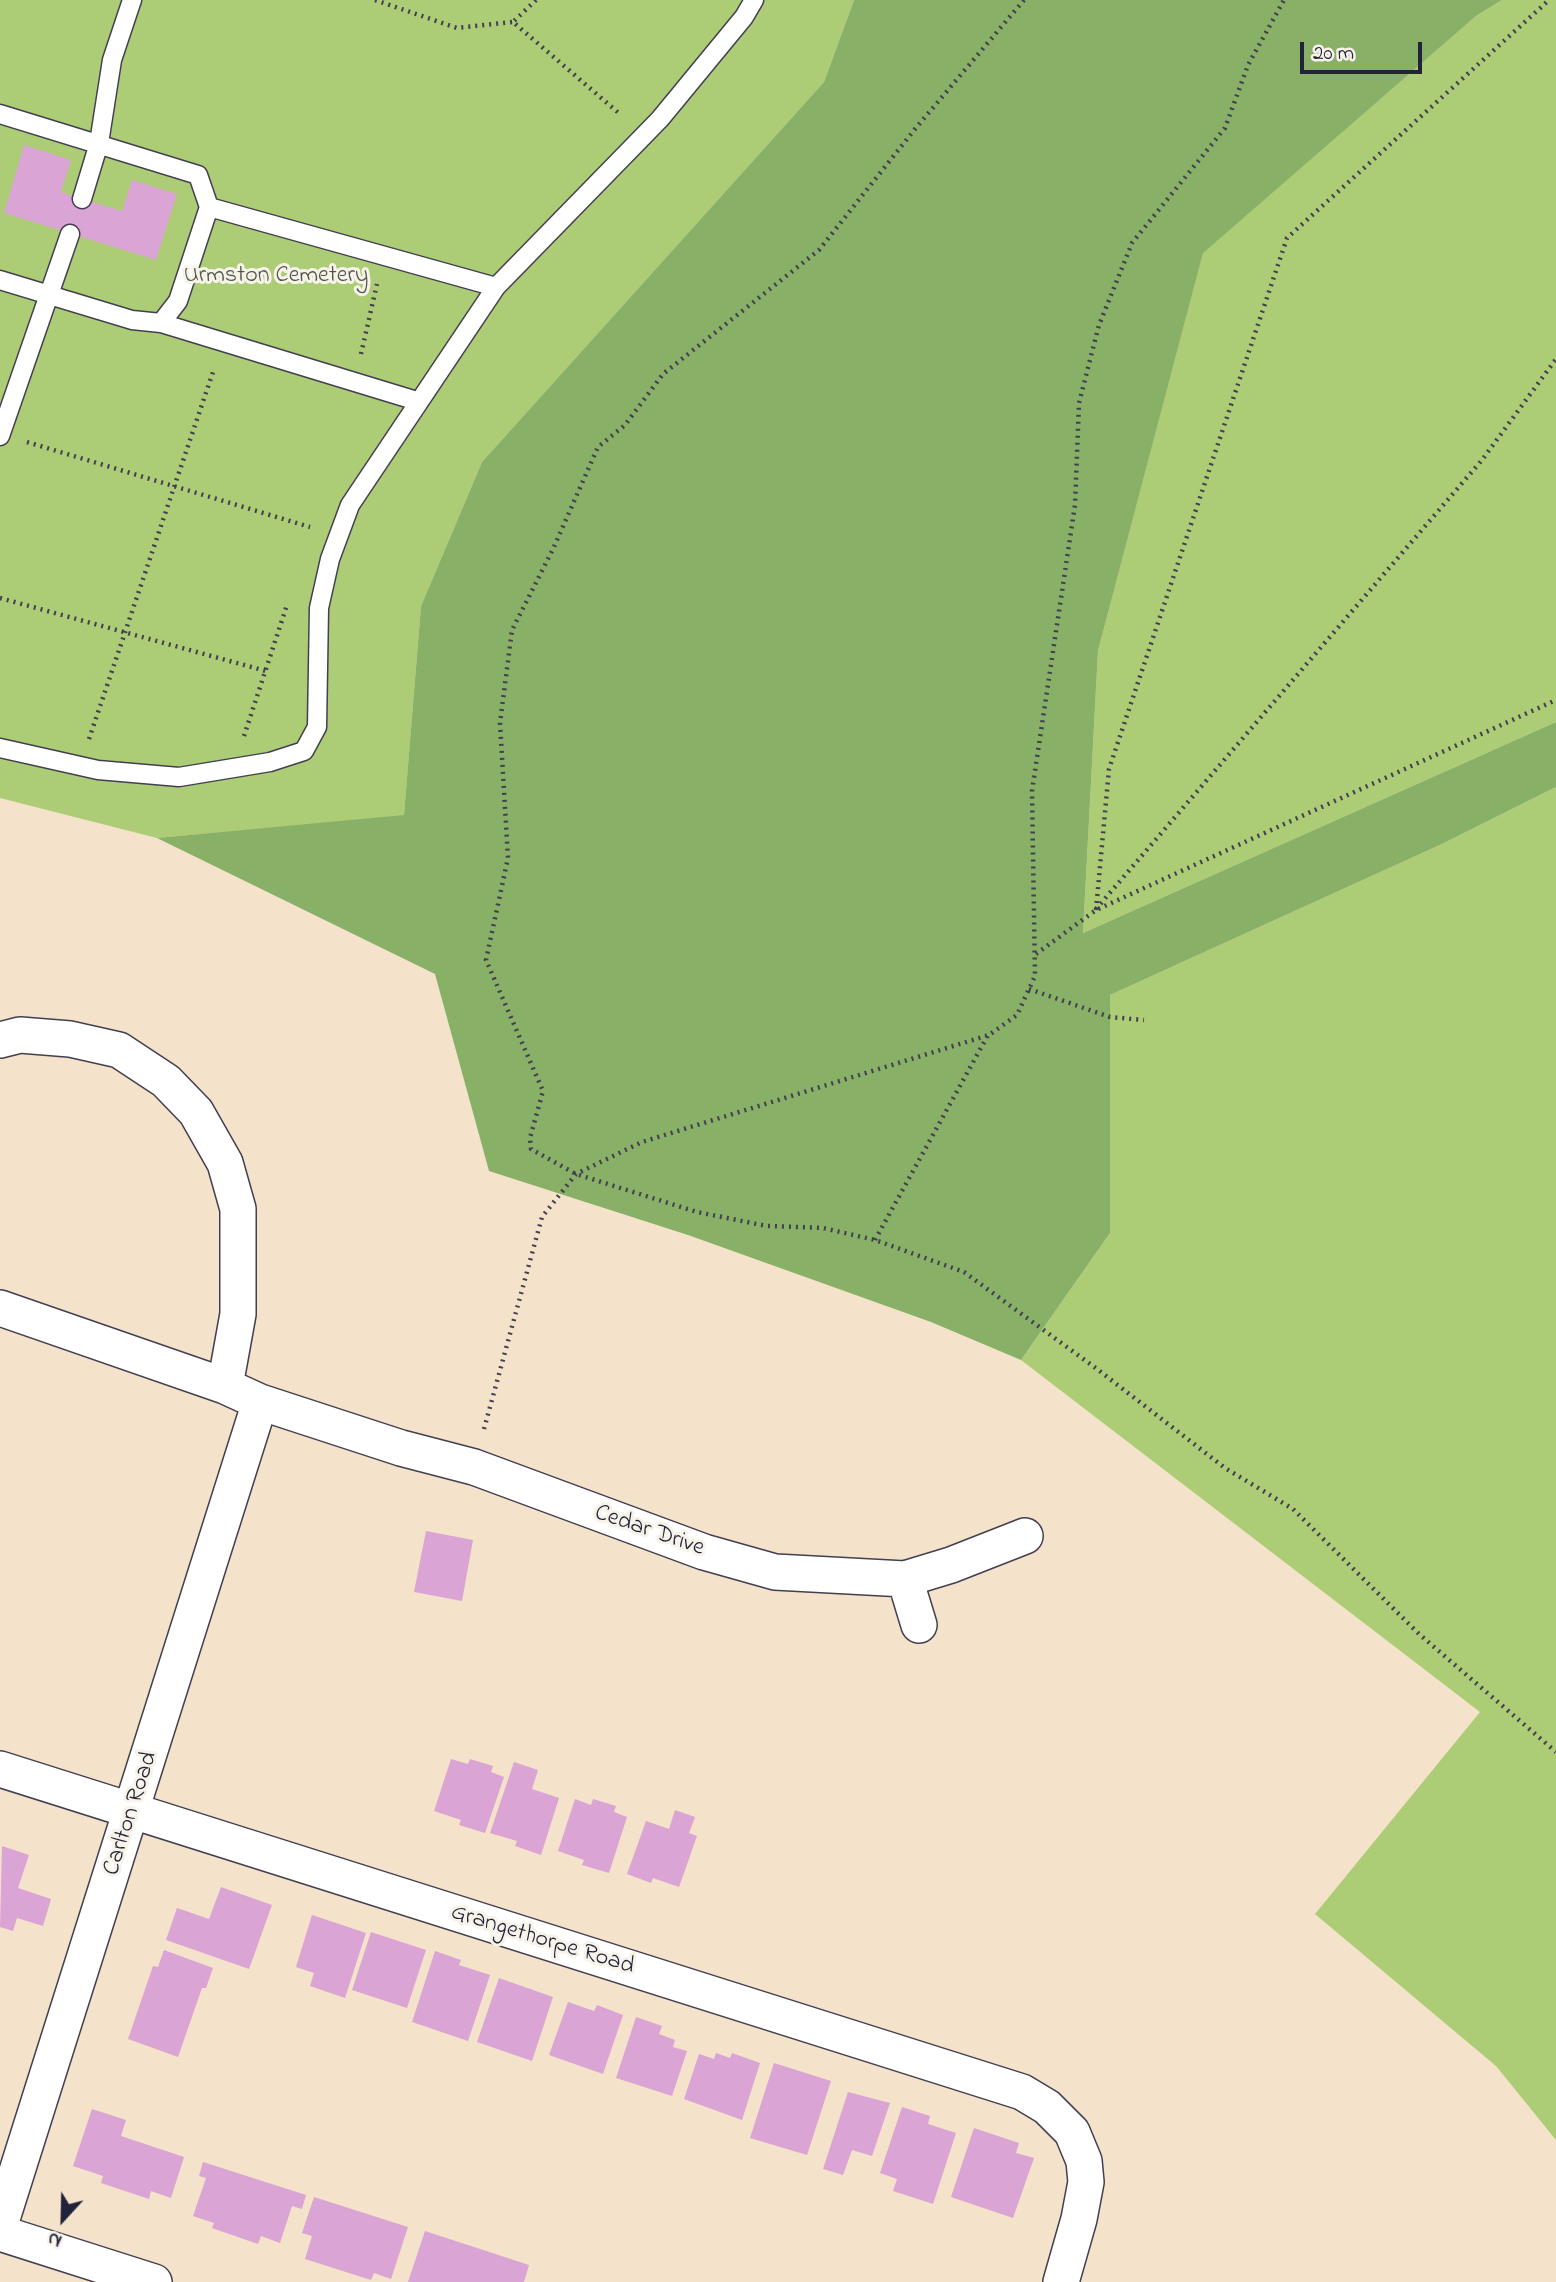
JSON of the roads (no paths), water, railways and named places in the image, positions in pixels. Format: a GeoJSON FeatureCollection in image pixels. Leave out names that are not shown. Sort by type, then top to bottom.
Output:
{"type":"FeatureCollection","features":[{"type":"Feature","properties":{"kind":"street"},"geometry":{"type":"LineString","coordinates":[[0,1040],[20,1035],[70,1039],[119,1050],[166,1082],[196,1112],[225,1163],[238,1209],[238,1314],[225,1386]]}},
{"type":"Feature","properties":{"kind":"street"},"geometry":{"type":"LineString","coordinates":[[0,1308],[225,1386],[260,1402]]}},
{"type":"Feature","properties":{"kind":"street","name":"Cedar Drive"},"geometry":{"type":"LineString","coordinates":[[260,1402],[401,1448],[474,1467],[704,1552],[775,1572],[905,1578],[951,1565],[1025,1536]]}},
{"type":"Feature","properties":{"kind":"street","name":"Carlton Road"},"geometry":{"type":"LineString","coordinates":[[0,2224],[260,1402]]}},
{"type":"Feature","properties":{"kind":"street"},"geometry":{"type":"LineString","coordinates":[[905,1578],[919,1625]]}},
{"type":"Feature","properties":{"kind":"street","name":"Grangethorpe Road"},"geometry":{"type":"LineString","coordinates":[[0,1769],[1022,2092],[1047,2107],[1072,2132],[1084,2161],[1086,2182],[1061,2282]]}},
{"type":"Feature","properties":{"kind":"street"},"geometry":{"type":"LineString","coordinates":[[0,2233],[154,2282]]}},
{"type":"Feature","properties":{"kind":"lane"},"geometry":{"type":"LineString","coordinates":[[82,199],[99,142],[112,60],[131,0]]}},
{"type":"Feature","properties":{"kind":"lane"},"geometry":{"type":"LineString","coordinates":[[0,748],[80,766],[179,777],[270,762],[304,751],[317,727],[319,608],[330,559],[350,505],[417,401],[496,288],[645,136],[744,17],[754,0]]}},
{"type":"Feature","properties":{"kind":"lane"},"geometry":{"type":"LineString","coordinates":[[0,114],[99,142],[198,175],[209,207],[178,301],[161,323]]}},
{"type":"Feature","properties":{"kind":"lane"},"geometry":{"type":"LineString","coordinates":[[209,207],[496,288]]}},
{"type":"Feature","properties":{"kind":"lane"},"geometry":{"type":"LineString","coordinates":[[0,435],[70,234]]}},
{"type":"Feature","properties":{"kind":"lane"},"geometry":{"type":"LineString","coordinates":[[0,280],[132,320],[161,323],[417,401]]}},
{"type":"Feature","properties":{"kind":"park label","name":"Urmston Cemetery"},"geometry":{"type":"Point","coordinates":[276,277]}}]}
